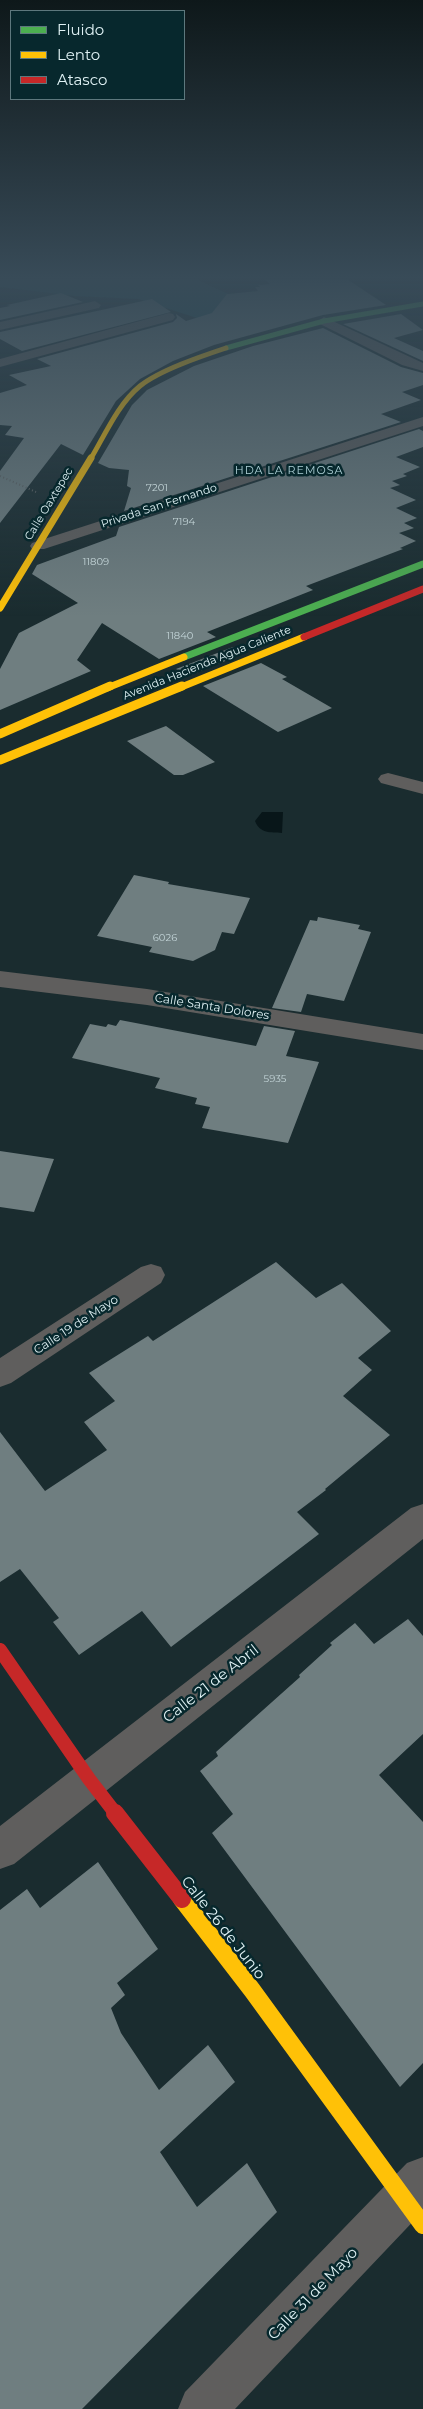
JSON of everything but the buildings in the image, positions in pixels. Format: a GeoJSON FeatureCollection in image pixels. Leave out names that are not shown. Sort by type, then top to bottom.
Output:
{"type":"FeatureCollection","features":[{"type":"Feature","properties":{"kind":"main road","name":"Calle Oaxtepec"},"geometry":{"type":"LineString","coordinates":[[0,608],[125,402],[136,391]]}},
{"type":"Feature","properties":{"kind":"main road","name":"Avenida Hacienda Agua Caliente"},"geometry":{"type":"LineString","coordinates":[[0,734],[96,692],[423,564]]}},
{"type":"Feature","properties":{"kind":"main road","name":"Avenida Hacienda Agua Caliente"},"geometry":{"type":"LineString","coordinates":[[0,760],[423,589]]}},
{"type":"Feature","properties":{"kind":"main road","name":"Calle 26 de Junio"},"geometry":{"type":"LineString","coordinates":[[0,1650],[89,1779],[417,2201]]}},
{"type":"Feature","properties":{"kind":"street","name":"Privada San Fernando"},"geometry":{"type":"LineString","coordinates":[[38,546],[423,421]]}},
{"type":"Feature","properties":{"kind":"street"},"geometry":{"type":"LineString","coordinates":[[388,780],[423,788]]}},
{"type":"Feature","properties":{"kind":"street","name":"Calle Santa Dolores"},"geometry":{"type":"LineString","coordinates":[[0,979],[147,997],[423,1042]]}},
{"type":"Feature","properties":{"kind":"street","name":"Calle 19 de Mayo"},"geometry":{"type":"LineString","coordinates":[[0,1374],[151,1275]]}},
{"type":"Feature","properties":{"kind":"street","name":"Calle 21 de Abril"},"geometry":{"type":"LineString","coordinates":[[0,1850],[423,1519]]}},
{"type":"Feature","properties":{"kind":"street","name":"Calle 31 de Mayo"},"geometry":{"type":"LineString","coordinates":[[202,2409],[417,2201]]}},
{"type":"Feature","properties":{"kind":"path"},"geometry":{"type":"LineString","coordinates":[[0,476],[38,493],[65,501]]}},
{"type":"Feature","properties":{"kind":"shaded area"},"geometry":{"type":"Polygon","coordinates":[[[262,812],[283,812],[282,833],[266,832],[257,825],[255,821],[262,812]]]}},
{"type":"Feature","properties":{"kind":"traffic: fast"},"geometry":{"type":"LineString","coordinates":[[184,657],[423,564]]}},
{"type":"Feature","properties":{"kind":"traffic: slow"},"geometry":{"type":"LineString","coordinates":[[0,608],[125,402],[135,391]]}},
{"type":"Feature","properties":{"kind":"traffic: slow"},"geometry":{"type":"LineString","coordinates":[[0,760],[304,637]]}},
{"type":"Feature","properties":{"kind":"traffic: slow"},"geometry":{"type":"LineString","coordinates":[[0,734],[96,692],[184,657]]}},
{"type":"Feature","properties":{"kind":"traffic: slow"},"geometry":{"type":"LineString","coordinates":[[182,1899],[252,1990],[423,2225]]}},
{"type":"Feature","properties":{"kind":"traffic: jam"},"geometry":{"type":"LineString","coordinates":[[304,637],[423,589]]}},
{"type":"Feature","properties":{"kind":"traffic: jam"},"geometry":{"type":"LineString","coordinates":[[0,1650],[89,1779],[182,1899]]}},
{"type":"Feature","properties":{"kind":"district","name":"HDA LA REMOSA"},"geometry":{"type":"Point","coordinates":[289,471]}}]}
